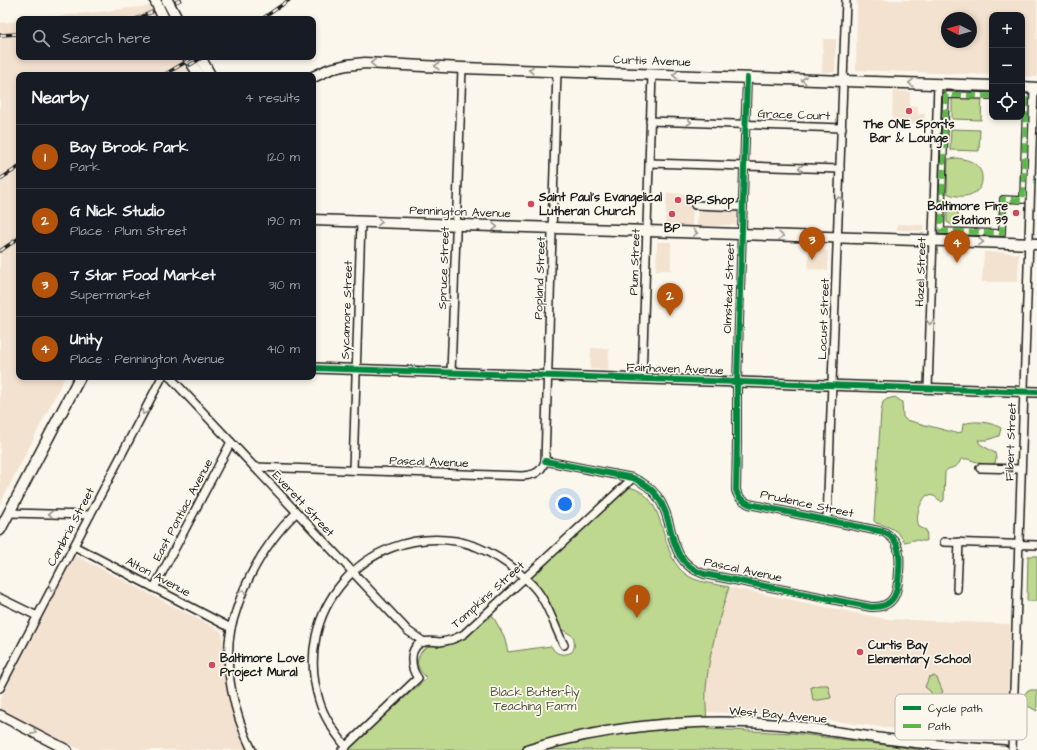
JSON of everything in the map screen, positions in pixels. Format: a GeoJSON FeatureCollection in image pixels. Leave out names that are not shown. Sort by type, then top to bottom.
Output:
{"type":"FeatureCollection","features":[{"type":"Feature","properties":{"kind":"main road"},"geometry":{"type":"LineString","coordinates":[[154,0],[162,16]]}},
{"type":"Feature","properties":{"kind":"main road"},"geometry":{"type":"LineString","coordinates":[[167,0],[175,16]]}},
{"type":"Feature","properties":{"kind":"main road"},"geometry":{"type":"LineString","coordinates":[[190,60],[197,72]]}},
{"type":"Feature","properties":{"kind":"main road"},"geometry":{"type":"LineString","coordinates":[[202,60],[208,72]]}},
{"type":"Feature","properties":{"kind":"main road","name":"Curtis Avenue"},"geometry":{"type":"LineString","coordinates":[[316,76],[330,69],[365,63],[462,68],[989,86]]}},
{"type":"Feature","properties":{"kind":"main road"},"geometry":{"type":"LineString","coordinates":[[1025,87],[1036,88]]}},
{"type":"Feature","properties":{"kind":"main road","name":"Pennington Avenue"},"geometry":{"type":"LineString","coordinates":[[316,220],[1033,244]]}},
{"type":"Feature","properties":{"kind":"main road"},"geometry":{"type":"LineString","coordinates":[[0,530],[78,380]]}},
{"type":"Feature","properties":{"kind":"street","name":"Locust Street"},"geometry":{"type":"LineString","coordinates":[[827,520],[846,0]]}},
{"type":"Feature","properties":{"kind":"street","name":"Spruce Street"},"geometry":{"type":"LineString","coordinates":[[451,373],[462,68]]}},
{"type":"Feature","properties":{"kind":"street","name":"Popland Street"},"geometry":{"type":"LineString","coordinates":[[545,461],[557,71]]}},
{"type":"Feature","properties":{"kind":"street","name":"Plum Street"},"geometry":{"type":"LineString","coordinates":[[642,379],[652,74]]}},
{"type":"Feature","properties":{"kind":"street","name":"Olmstead Street"},"geometry":{"type":"LineString","coordinates":[[740,498],[736,490],[737,382],[747,78]]}},
{"type":"Feature","properties":{"kind":"street","name":"Hazel Street"},"geometry":{"type":"LineString","coordinates":[[928,389],[938,84]]}},
{"type":"Feature","properties":{"kind":"street","name":"Filbert Street"},"geometry":{"type":"LineString","coordinates":[[1014,694],[1024,392],[1033,244],[1036,88]]}},
{"type":"Feature","properties":{"kind":"street"},"geometry":{"type":"LineString","coordinates":[[989,96],[946,95],[941,231],[1002,233],[1003,198],[1023,200],[1025,97]]}},
{"type":"Feature","properties":{"kind":"street","name":"Grace Court"},"geometry":{"type":"LineString","coordinates":[[650,121],[842,128]]}},
{"type":"Feature","properties":{"kind":"street"},"geometry":{"type":"LineString","coordinates":[[649,163],[840,169]]}},
{"type":"Feature","properties":{"kind":"street"},"geometry":{"type":"LineString","coordinates":[[695,205],[743,206]]}},
{"type":"Feature","properties":{"kind":"street","name":"Sycamore Street"},"geometry":{"type":"LineString","coordinates":[[353,470],[361,222]]}},
{"type":"Feature","properties":{"kind":"street","name":"Fairhaven Avenue"},"geometry":{"type":"LineString","coordinates":[[316,368],[1037,392]]}},
{"type":"Feature","properties":{"kind":"street","name":"Cambria Street"},"geometry":{"type":"LineString","coordinates":[[0,688],[160,380]]}},
{"type":"Feature","properties":{"kind":"street","name":"Everett Street"},"geometry":{"type":"LineString","coordinates":[[173,380],[408,631],[424,642]]}},
{"type":"Feature","properties":{"kind":"street","name":"East Pontiac Avenue"},"geometry":{"type":"LineString","coordinates":[[154,588],[231,442]]}},
{"type":"Feature","properties":{"kind":"street","name":"Pascal Avenue"},"geometry":{"type":"LineString","coordinates":[[254,467],[522,476],[534,475],[539,472],[545,461],[632,478],[645,485],[658,497],[678,554],[682,561],[695,571],[871,607],[883,606],[896,595],[899,584],[900,561],[898,548],[895,541],[884,532],[871,529]]}},
{"type":"Feature","properties":{"kind":"street"},"geometry":{"type":"LineString","coordinates":[[980,468],[1021,469]]}},
{"type":"Feature","properties":{"kind":"street","name":"Tompkins Street"},"geometry":{"type":"LineString","coordinates":[[424,642],[442,642],[458,638],[475,625],[632,478]]}},
{"type":"Feature","properties":{"kind":"street","name":"Prudence Street"},"geometry":{"type":"LineString","coordinates":[[740,498],[749,504],[871,529]]}},
{"type":"Feature","properties":{"kind":"street"},"geometry":{"type":"LineString","coordinates":[[9,513],[90,515]]}},
{"type":"Feature","properties":{"kind":"street"},"geometry":{"type":"LineString","coordinates":[[252,750],[244,734],[236,710],[231,683],[229,651],[231,628],[244,590],[256,564],[272,538],[296,513]]}},
{"type":"Feature","properties":{"kind":"street"},"geometry":{"type":"LineString","coordinates":[[424,642],[415,649],[411,661],[414,674],[418,678],[344,748],[324,715],[319,700],[314,682],[314,645],[323,612],[331,597],[352,572],[361,564],[395,547],[425,541],[441,540],[457,542],[486,551],[512,567],[541,597],[564,645]]}},
{"type":"Feature","properties":{"kind":"street"},"geometry":{"type":"LineString","coordinates":[[944,542],[1037,545]]}},
{"type":"Feature","properties":{"kind":"street"},"geometry":{"type":"LineString","coordinates":[[957,589],[959,542]]}},
{"type":"Feature","properties":{"kind":"street","name":"Alton Avenue"},"geometry":{"type":"LineString","coordinates":[[74,546],[231,628]]}},
{"type":"Feature","properties":{"kind":"street"},"geometry":{"type":"LineString","coordinates":[[0,598],[37,616]]}},
{"type":"Feature","properties":{"kind":"street"},"geometry":{"type":"LineString","coordinates":[[0,715],[67,750]]}},
{"type":"Feature","properties":{"kind":"street","name":"West Bay Avenue"},"geometry":{"type":"LineString","coordinates":[[528,750],[565,740],[624,729],[667,724],[733,722],[785,725],[906,742],[1004,750]]}},
{"type":"Feature","properties":{"kind":"street","name":"Filbert Street"},"geometry":{"type":"LineString","coordinates":[[1012,740],[1012,750]]}},
{"type":"Feature","properties":{"kind":"shaded area"},"geometry":{"type":"Polygon","coordinates":[[[857,0],[1037,0],[1037,77],[1025,76],[1025,12],[989,12],[989,75],[856,70],[857,0]]]}},
{"type":"Feature","properties":{"kind":"shaded area"},"geometry":{"type":"Polygon","coordinates":[[[150,6],[156,16],[61,16],[150,6]]]}},
{"type":"Feature","properties":{"kind":"shaded area"},"geometry":{"type":"Polygon","coordinates":[[[16,21],[16,60],[182,60],[188,72],[16,72],[16,380],[63,380],[0,504],[0,23],[16,21]]]}},
{"type":"Feature","properties":{"kind":"shaded area"},"geometry":{"type":"Polygon","coordinates":[[[823,39],[836,39],[835,72],[822,72],[823,39]]]}},
{"type":"Feature","properties":{"kind":"shaded area"},"geometry":{"type":"Polygon","coordinates":[[[893,91],[910,92],[910,106],[918,106],[918,114],[925,114],[924,124],[892,123],[893,91]]]}},
{"type":"Feature","properties":{"kind":"shaded area"},"geometry":{"type":"Polygon","coordinates":[[[667,193],[693,194],[692,226],[665,224],[667,193]]]}},
{"type":"Feature","properties":{"kind":"shaded area"},"geometry":{"type":"Polygon","coordinates":[[[698,208],[737,209],[736,225],[697,226],[698,208]]]}},
{"type":"Feature","properties":{"kind":"shaded area"},"geometry":{"type":"Polygon","coordinates":[[[897,224],[924,225],[923,231],[897,230],[897,224]]]}},
{"type":"Feature","properties":{"kind":"shaded area"},"geometry":{"type":"Polygon","coordinates":[[[657,242],[671,242],[671,270],[656,270],[657,242]]]}},
{"type":"Feature","properties":{"kind":"shaded area"},"geometry":{"type":"Polygon","coordinates":[[[809,250],[828,251],[828,270],[808,269],[809,250]]]}},
{"type":"Feature","properties":{"kind":"shaded area"},"geometry":{"type":"Polygon","coordinates":[[[984,252],[1019,253],[1018,282],[982,282],[984,252]]]}},
{"type":"Feature","properties":{"kind":"shaded area"},"geometry":{"type":"Polygon","coordinates":[[[591,348],[609,349],[608,370],[590,369],[591,348]]]}},
{"type":"Feature","properties":{"kind":"shaded area"},"geometry":{"type":"Polygon","coordinates":[[[75,556],[221,631],[227,682],[233,710],[248,750],[81,750],[0,709],[0,699],[75,556]]]}},
{"type":"Feature","properties":{"kind":"shaded area","name":"Curtis Bay Elementary School"},"geometry":{"type":"Polygon","coordinates":[[[729,587],[885,619],[1010,624],[1008,694],[895,694],[895,729],[785,715],[706,712],[708,666],[714,637],[729,587]]]}},
{"type":"Feature","properties":{"kind":"green space"},"geometry":{"type":"Polygon","coordinates":[[[952,96],[982,97],[981,120],[952,119],[952,96]]]}},
{"type":"Feature","properties":{"kind":"green space"},"geometry":{"type":"Polygon","coordinates":[[[951,129],[980,130],[979,151],[950,150],[951,129]]]}},
{"type":"Feature","properties":{"kind":"green space"},"geometry":{"type":"Polygon","coordinates":[[[957,158],[973,163],[981,171],[982,183],[975,192],[970,195],[958,196],[947,193],[948,159],[957,158]]]}},
{"type":"Feature","properties":{"kind":"green space"},"geometry":{"type":"Polygon","coordinates":[[[956,207],[958,209],[958,222],[952,225],[947,222],[947,210],[956,207]]]}},
{"type":"Feature","properties":{"kind":"green space"},"geometry":{"type":"Polygon","coordinates":[[[895,397],[902,402],[903,417],[906,420],[956,433],[962,432],[963,424],[973,422],[988,423],[1001,428],[999,436],[987,440],[978,440],[980,444],[995,453],[995,463],[989,466],[968,459],[961,459],[957,465],[945,472],[944,500],[942,502],[934,496],[927,495],[924,499],[918,510],[917,519],[919,527],[926,530],[927,538],[925,541],[914,540],[904,542],[899,534],[889,527],[874,521],[881,411],[883,402],[887,399],[895,397]]]}},
{"type":"Feature","properties":{"kind":"green space","name":"Black Butterfly Teaching Farm"},"geometry":{"type":"Polygon","coordinates":[[[629,487],[643,493],[652,503],[658,515],[672,556],[679,568],[694,579],[729,587],[709,662],[706,694],[707,729],[793,733],[923,750],[345,750],[427,678],[418,667],[418,659],[421,652],[425,648],[461,640],[491,613],[504,636],[508,652],[551,646],[557,653],[560,654],[572,652],[574,648],[573,636],[561,629],[556,623],[532,577],[629,487]]]}},
{"type":"Feature","properties":{"kind":"green space"},"geometry":{"type":"Polygon","coordinates":[[[1028,556],[1037,556],[1037,601],[1027,601],[1028,556]]]}},
{"type":"Feature","properties":{"kind":"green space"},"geometry":{"type":"Polygon","coordinates":[[[934,676],[937,678],[943,692],[941,694],[932,694],[925,687],[929,677],[934,676]]]}},
{"type":"Feature","properties":{"kind":"green space"},"geometry":{"type":"Polygon","coordinates":[[[828,685],[831,698],[813,701],[811,687],[828,685]]]}},
{"type":"Feature","properties":{"kind":"green space"},"geometry":{"type":"Polygon","coordinates":[[[1037,690],[1037,711],[1027,706],[1027,694],[1025,694],[1027,692],[1037,690]]]}},
{"type":"Feature","properties":{"kind":"railway"},"geometry":{"type":"LineString","coordinates":[[176,2],[180,0]]}},
{"type":"Feature","properties":{"kind":"railway"},"geometry":{"type":"LineString","coordinates":[[266,16],[289,0]]}},
{"type":"Feature","properties":{"kind":"railway"},"geometry":{"type":"LineString","coordinates":[[143,16],[152,12]]}},
{"type":"Feature","properties":{"kind":"railway"},"geometry":{"type":"LineString","coordinates":[[0,35],[16,34]]}},
{"type":"Feature","properties":{"kind":"railway"},"geometry":{"type":"LineString","coordinates":[[169,72],[189,60]]}},
{"type":"Feature","properties":{"kind":"railway"},"geometry":{"type":"LineString","coordinates":[[190,65],[198,60]]}},
{"type":"Feature","properties":{"kind":"railway"},"geometry":{"type":"LineString","coordinates":[[0,179],[16,169]]}},
{"type":"Feature","properties":{"kind":"railway"},"geometry":{"type":"LineString","coordinates":[[0,251],[16,240]]}},
{"type":"Feature","properties":{"kind":"marked path"},"geometry":{"type":"LineString","coordinates":[[989,96],[946,95],[941,231],[1002,233],[1003,199],[1023,200],[1025,97]]}},
{"type":"Feature","properties":{"kind":"cycle path"},"geometry":{"type":"LineString","coordinates":[[545,461],[633,478],[640,481],[652,490],[663,507],[677,551],[683,560],[692,568],[704,574],[871,607],[886,605],[894,597],[898,585],[899,557],[896,543],[888,534],[749,504],[738,495],[736,490],[737,382],[747,78]]}},
{"type":"Feature","properties":{"kind":"cycle path"},"geometry":{"type":"LineString","coordinates":[[316,368],[1037,392]]}},
{"type":"Feature","properties":{"kind":"place","name":"The ONE Sports Bar & Lounge"},"geometry":{"type":"Point","coordinates":[909,111]}},
{"type":"Feature","properties":{"kind":"place","name":"BP Shop"},"geometry":{"type":"Point","coordinates":[678,200]}},
{"type":"Feature","properties":{"kind":"place","name":"Saint Paul's Evangelical Lutheran Church"},"geometry":{"type":"Point","coordinates":[531,204]}},
{"type":"Feature","properties":{"kind":"place","name":"Baltimore Fire Station 39"},"geometry":{"type":"Point","coordinates":[1016,213]}},
{"type":"Feature","properties":{"kind":"place","name":"BP"},"geometry":{"type":"Point","coordinates":[672,214]}},
{"type":"Feature","properties":{"kind":"place","name":"7 Star Food Market"},"geometry":{"type":"Point","coordinates":[812,260]}},
{"type":"Feature","properties":{"kind":"place","name":"Unity"},"geometry":{"type":"Point","coordinates":[957,263]}},
{"type":"Feature","properties":{"kind":"place","name":"G Nick Studio"},"geometry":{"type":"Point","coordinates":[670,316]}},
{"type":"Feature","properties":{"kind":"place","name":"Bay Brook Park"},"geometry":{"type":"Point","coordinates":[637,618]}},
{"type":"Feature","properties":{"kind":"place","name":"Curtis Bay Elementary School"},"geometry":{"type":"Point","coordinates":[860,652]}},
{"type":"Feature","properties":{"kind":"place","name":"Baltimore Love Project Mural"},"geometry":{"type":"Point","coordinates":[212,665]}}]}
